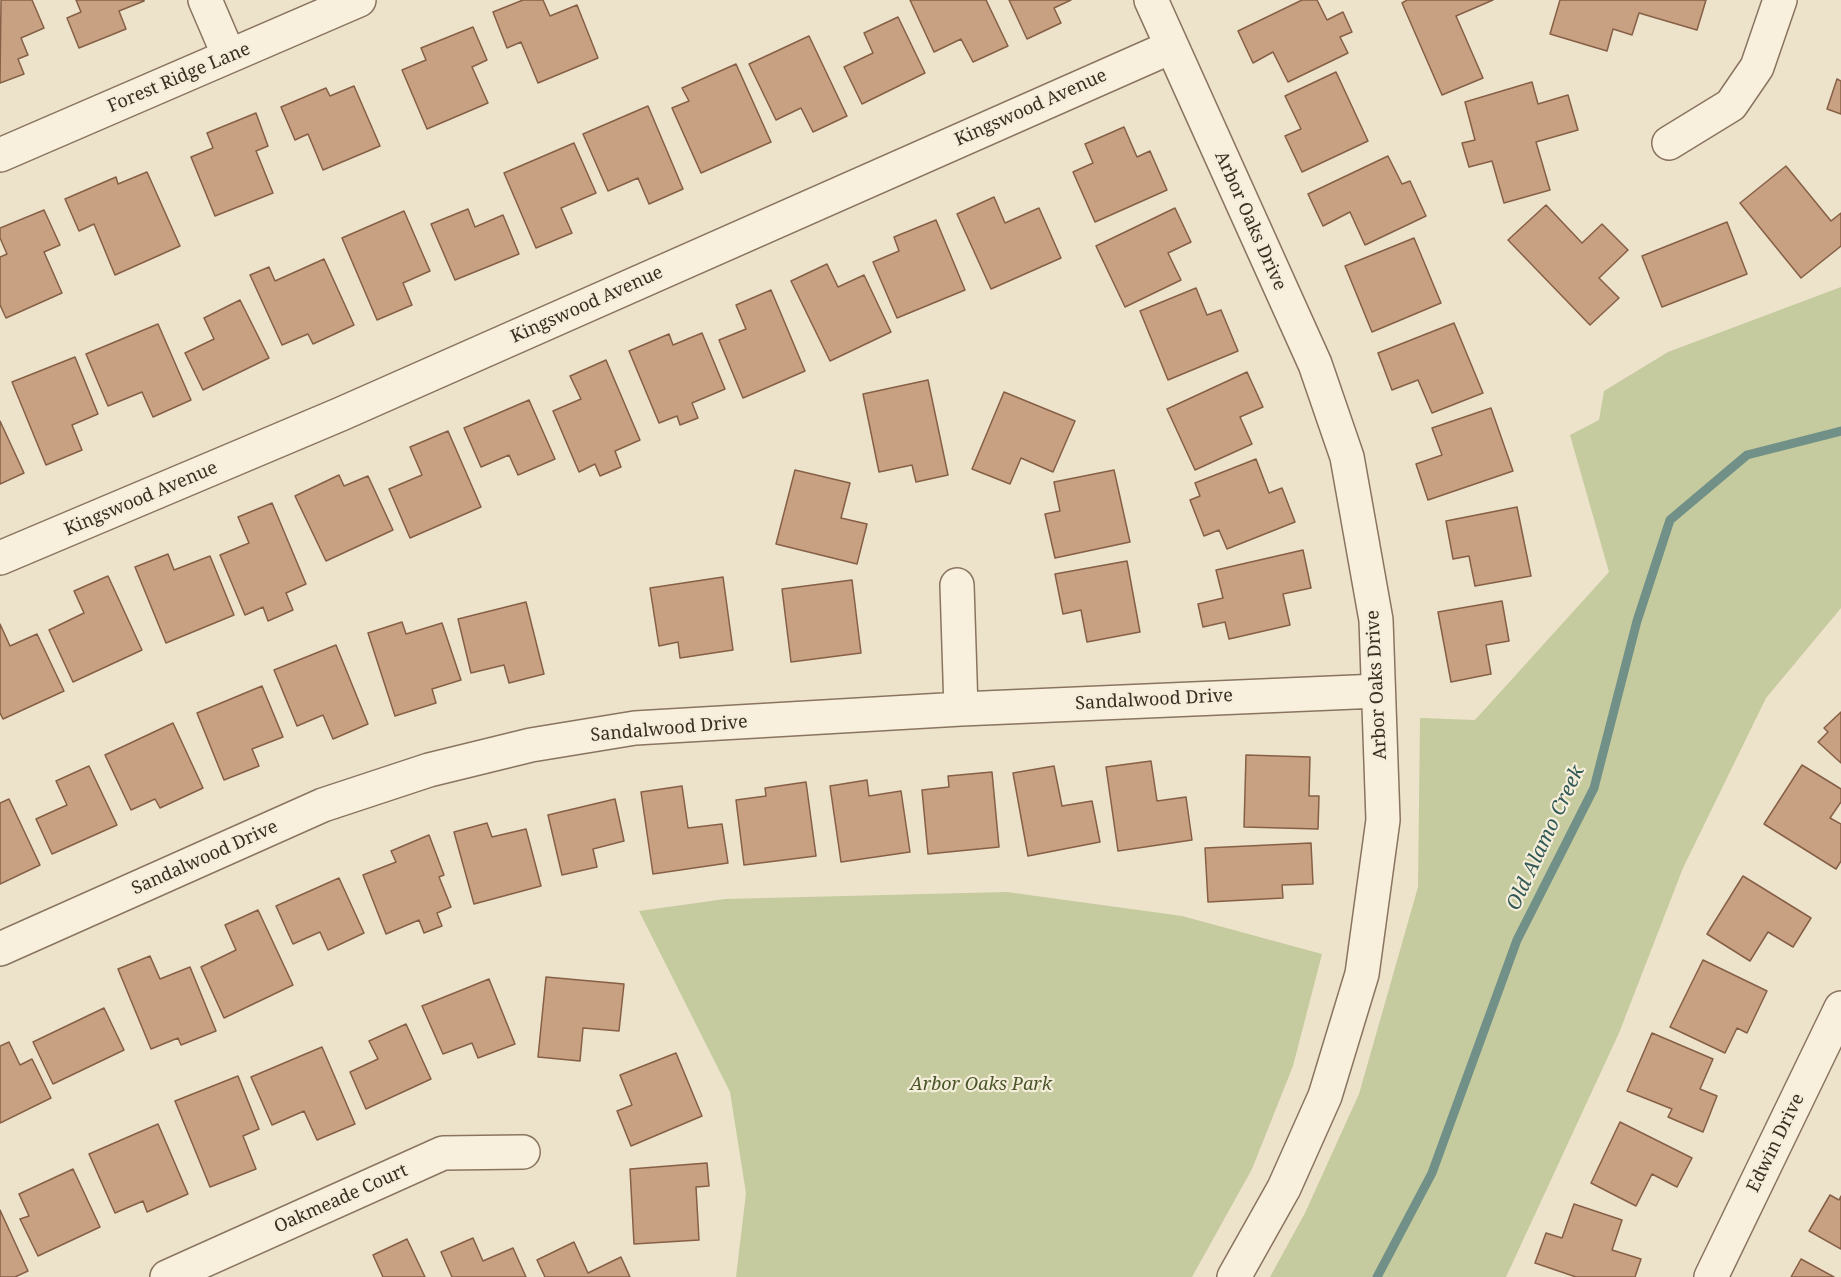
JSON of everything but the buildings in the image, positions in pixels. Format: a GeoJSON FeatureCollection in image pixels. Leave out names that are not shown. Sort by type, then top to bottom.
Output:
{"type":"FeatureCollection","features":[{"type":"Feature","properties":{"kind":"street"},"geometry":{"type":"LineString","coordinates":[[205,0],[229,56]]}},
{"type":"Feature","properties":{"kind":"street","name":"Forest Ridge Lane"},"geometry":{"type":"LineString","coordinates":[[0,155],[359,0]]}},
{"type":"Feature","properties":{"kind":"street","name":"Arbor Oaks Drive"},"geometry":{"type":"LineString","coordinates":[[1151,0],[1315,364],[1347,458],[1376,620],[1383,820],[1362,974],[1326,1095],[1284,1188],[1234,1277]]}},
{"type":"Feature","properties":{"kind":"street"},"geometry":{"type":"LineString","coordinates":[[1669,143],[1731,105],[1757,68],[1780,0]]}},
{"type":"Feature","properties":{"kind":"street","name":"Kingswood Avenue"},"geometry":{"type":"LineString","coordinates":[[0,558],[340,414],[1171,47]]}},
{"type":"Feature","properties":{"kind":"street"},"geometry":{"type":"LineString","coordinates":[[957,585],[961,709]]}},
{"type":"Feature","properties":{"kind":"street","name":"Sandalwood Drive"},"geometry":{"type":"LineString","coordinates":[[0,949],[323,805],[429,770],[531,745],[636,728],[961,709],[1378,691]]}},
{"type":"Feature","properties":{"kind":"street","name":"Edwin Drive"},"geometry":{"type":"LineString","coordinates":[[1711,1277],[1841,1008]]}},
{"type":"Feature","properties":{"kind":"street","name":"Oakmeade Court"},"geometry":{"type":"LineString","coordinates":[[167,1277],[443,1153],[523,1152]]}},
{"type":"Feature","properties":{"kind":"green space"},"geometry":{"type":"Polygon","coordinates":[[[1841,287],[1841,608],[1766,698],[1683,868],[1619,1033],[1506,1277],[1270,1277],[1305,1213],[1359,1094],[1418,887],[1420,718],[1475,720],[1609,572],[1570,435],[1599,420],[1604,391],[1668,352],[1841,287]]]}},
{"type":"Feature","properties":{"kind":"green space","name":"Arbor Oaks Park"},"geometry":{"type":"Polygon","coordinates":[[[1007,892],[1182,916],[1322,954],[1293,1066],[1252,1169],[1192,1277],[736,1277],[746,1193],[730,1092],[639,911],[725,899],[1007,892]]]}},
{"type":"Feature","properties":{"kind":"waterway","name":"Old Alamo Creek"},"geometry":{"type":"LineString","coordinates":[[1377,1277],[1432,1173],[1517,940],[1594,788],[1637,621],[1670,520],[1747,455],[1841,431]]}}]}
